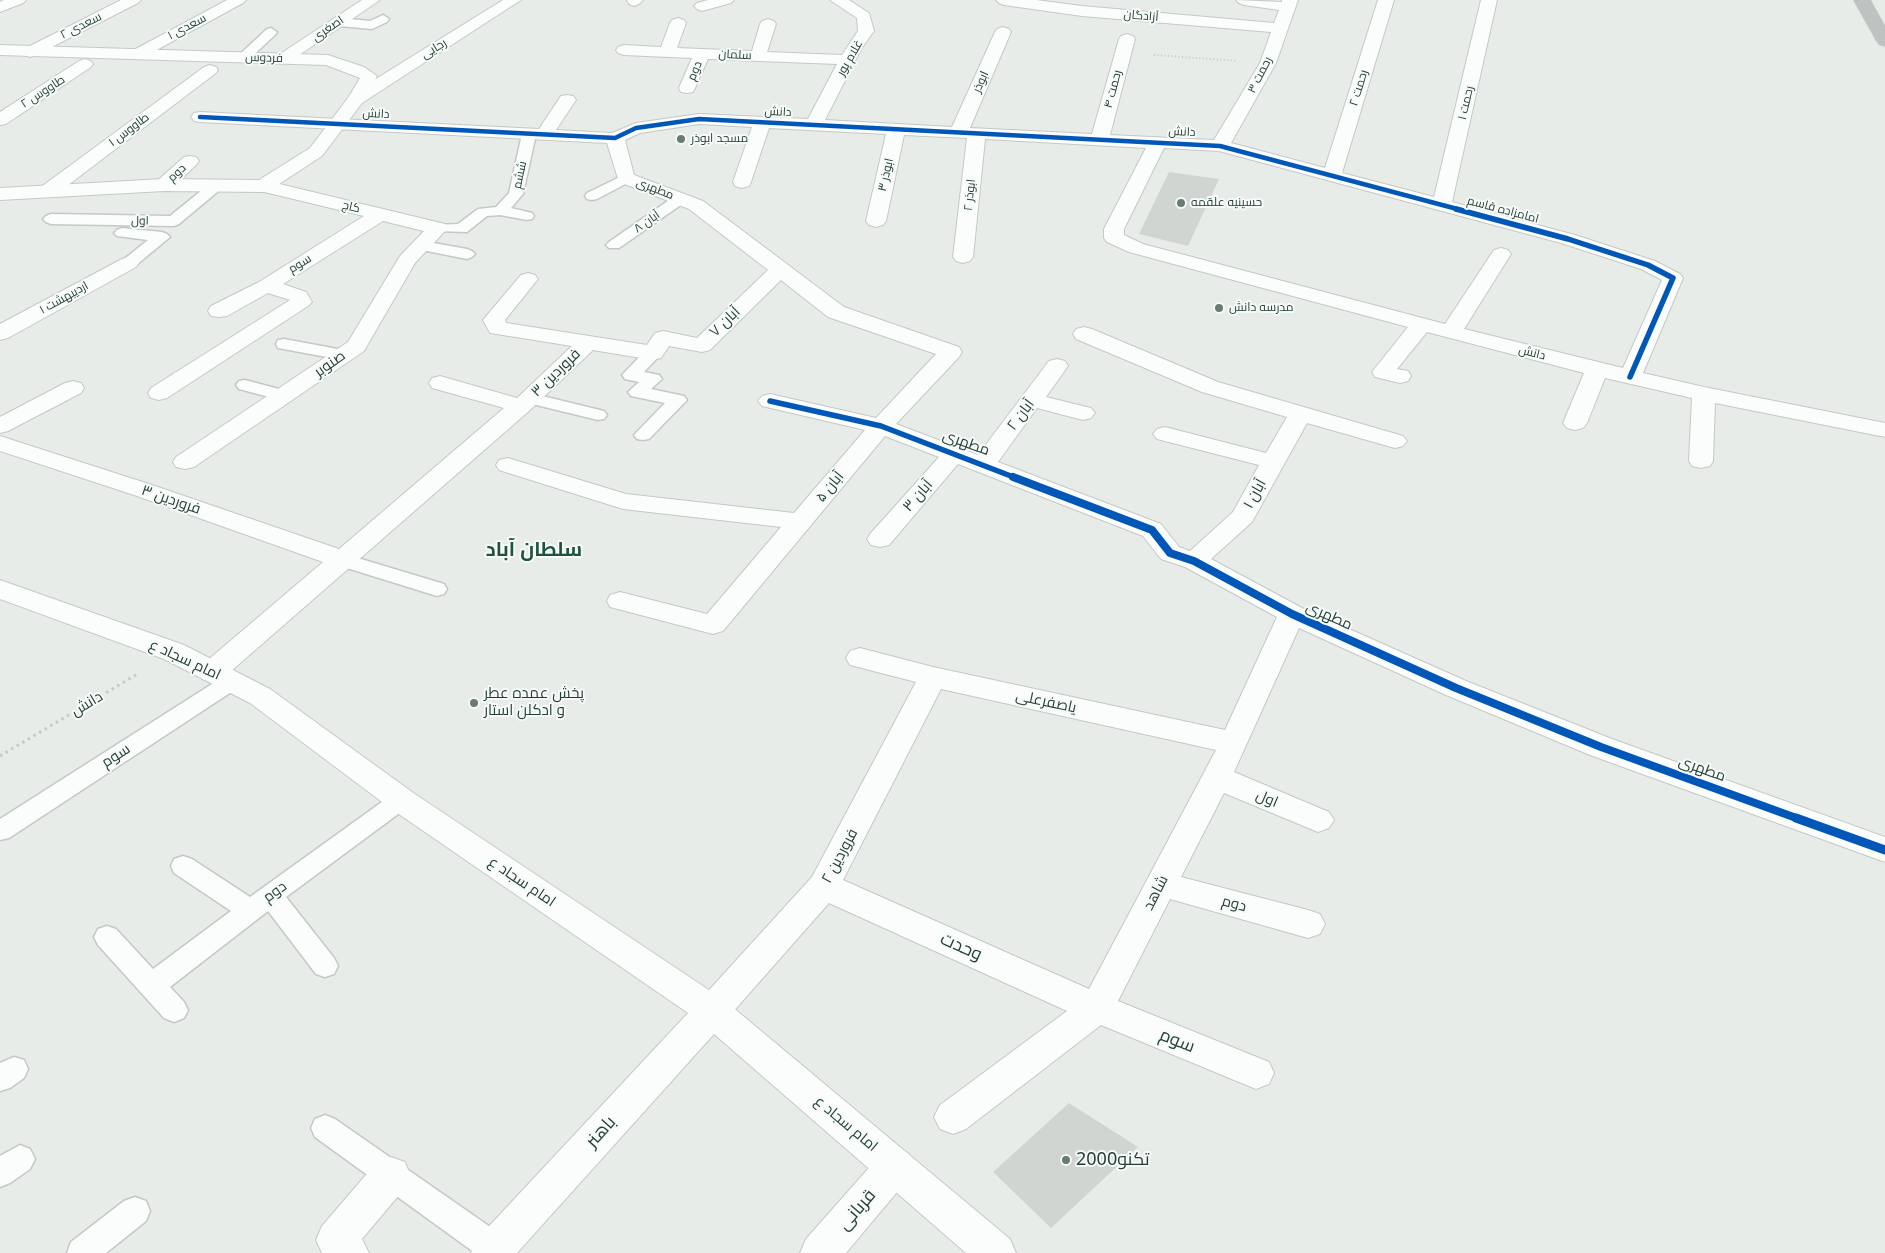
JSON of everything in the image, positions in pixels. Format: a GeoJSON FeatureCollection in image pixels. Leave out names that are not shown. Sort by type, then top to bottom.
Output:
{"type":"FeatureCollection","features":[{"type":"Feature","properties":{"kind":"highway"},"geometry":{"type":"LineString","coordinates":[[1862,0],[1885,41]]}},
{"type":"Feature","properties":{"kind":"street"},"geometry":{"type":"LineString","coordinates":[[0,8],[18,0]]}},
{"type":"Feature","properties":{"kind":"street","name":"سعدی ۲"},"geometry":{"type":"LineString","coordinates":[[30,52],[133,0]]}},
{"type":"Feature","properties":{"kind":"street","name":"سعدی ۱"},"geometry":{"type":"LineString","coordinates":[[136,55],[238,0]]}},
{"type":"Feature","properties":{"kind":"street","name":"اصغری"},"geometry":{"type":"LineString","coordinates":[[284,59],[372,0]]}},
{"type":"Feature","properties":{"kind":"street","name":"رجایی"},"geometry":{"type":"LineString","coordinates":[[356,99],[513,0]]}},
{"type":"Feature","properties":{"kind":"street"},"geometry":{"type":"LineString","coordinates":[[702,6],[726,0]]}},
{"type":"Feature","properties":{"kind":"street","name":"غلام پور"},"geometry":{"type":"LineString","coordinates":[[814,125],[847,60],[866,31],[864,16],[838,0]]}},
{"type":"Feature","properties":{"kind":"street","name":"آزادگان"},"geometry":{"type":"LineString","coordinates":[[1004,0],[1082,10],[1279,28]]}},
{"type":"Feature","properties":{"kind":"street"},"geometry":{"type":"LineString","coordinates":[[1244,0],[1288,4]]}},
{"type":"Feature","properties":{"kind":"street","name":"رحمت ۲"},"geometry":{"type":"LineString","coordinates":[[1332,176],[1386,0]]}},
{"type":"Feature","properties":{"kind":"street","name":"رحمت ۱"},"geometry":{"type":"LineString","coordinates":[[1442,205],[1489,0]]}},
{"type":"Feature","properties":{"kind":"street","name":"رحمت ۳"},"geometry":{"type":"LineString","coordinates":[[1220,146],[1268,63],[1288,4]]}},
{"type":"Feature","properties":{"kind":"street"},"geometry":{"type":"LineString","coordinates":[[667,52],[678,23]]}},
{"type":"Feature","properties":{"kind":"street"},"geometry":{"type":"LineString","coordinates":[[758,56],[768,24]]}},
{"type":"Feature","properties":{"kind":"street","name":"ابوذر"},"geometry":{"type":"LineString","coordinates":[[968,132],[1003,32]]}},
{"type":"Feature","properties":{"kind":"street","name":"رحمت ۴"},"geometry":{"type":"LineString","coordinates":[[1100,139],[1125,46]]}},
{"type":"Feature","properties":{"kind":"street","name":"فردوس"},"geometry":{"type":"LineString","coordinates":[[0,50],[328,60],[358,70],[368,76],[356,99],[316,152],[262,186]]}},
{"type":"Feature","properties":{"kind":"street","name":"سلمان"},"geometry":{"type":"LineString","coordinates":[[624,50],[847,60]]}},
{"type":"Feature","properties":{"kind":"street","name":"دوم"},"geometry":{"type":"LineString","coordinates":[[687,88],[702,54]]}},
{"type":"Feature","properties":{"kind":"street","name":"طاووس ۲"},"geometry":{"type":"LineString","coordinates":[[0,120],[85,64]]}},
{"type":"Feature","properties":{"kind":"street","name":"طاووس ۱"},"geometry":{"type":"LineString","coordinates":[[48,191],[210,70]]}},
{"type":"Feature","properties":{"kind":"street"},"geometry":{"type":"LineString","coordinates":[[536,134],[567,100]]}},
{"type":"Feature","properties":{"kind":"street"},"geometry":{"type":"LineString","coordinates":[[243,119],[257,106]]}},
{"type":"Feature","properties":{"kind":"street","name":"دانش"},"geometry":{"type":"LineString","coordinates":[[200,117],[615,138],[636,128],[699,119],[1220,146]]}},
{"type":"Feature","properties":{"kind":"street"},"geometry":{"type":"LineString","coordinates":[[742,182],[762,122]]}},
{"type":"Feature","properties":{"kind":"street","name":"ابوذر ۳"},"geometry":{"type":"LineString","coordinates":[[876,221],[896,129]]}},
{"type":"Feature","properties":{"kind":"street","name":"ابوذر ۲"},"geometry":{"type":"LineString","coordinates":[[964,257],[968,132]]}},
{"type":"Feature","properties":{"kind":"street","name":"مطهری"},"geometry":{"type":"LineString","coordinates":[[615,138],[626,178],[696,205],[836,312],[951,352]]}},
{"type":"Feature","properties":{"kind":"street","name":"دانش"},"geometry":{"type":"LineString","coordinates":[[1158,142],[1114,229],[1114,238],[1136,248],[1597,369],[1704,394],[1885,430]]}},
{"type":"Feature","properties":{"kind":"street","name":"امامزاده قاسم"},"geometry":{"type":"LineString","coordinates":[[1220,146],[1568,239],[1648,265],[1673,278],[1630,377]]}},
{"type":"Feature","properties":{"kind":"street","name":"دوم"},"geometry":{"type":"LineString","coordinates":[[160,176],[190,161]]}},
{"type":"Feature","properties":{"kind":"street"},"geometry":{"type":"LineString","coordinates":[[0,194],[137,186],[160,176],[217,185],[262,186]]}},
{"type":"Feature","properties":{"kind":"street","name":"کاج"},"geometry":{"type":"LineString","coordinates":[[262,186],[438,228]]}},
{"type":"Feature","properties":{"kind":"street","name":"سوم"},"geometry":{"type":"LineString","coordinates":[[219,311],[266,286],[380,214]]}},
{"type":"Feature","properties":{"kind":"street","name":"صنوبر"},"geometry":{"type":"LineString","coordinates":[[185,462],[356,346],[407,260],[438,228]]}},
{"type":"Feature","properties":{"kind":"street"},"geometry":{"type":"LineString","coordinates":[[1451,332],[1501,254]]}},
{"type":"Feature","properties":{"kind":"street","name":"اردیبهشت ۱"},"geometry":{"type":"LineString","coordinates":[[0,333],[129,263]]}},
{"type":"Feature","properties":{"kind":"street","name":"آبان ۷"},"geometry":{"type":"LineString","coordinates":[[652,353],[663,338],[702,345],[780,270]]}},
{"type":"Feature","properties":{"kind":"street","name":"فروردین ۳"},"geometry":{"type":"LineString","coordinates":[[528,279],[494,320],[498,328],[652,353]]}},
{"type":"Feature","properties":{"kind":"street"},"geometry":{"type":"LineString","coordinates":[[159,393],[300,302],[299,296],[266,286]]}},
{"type":"Feature","properties":{"kind":"street"},"geometry":{"type":"LineString","coordinates":[[1400,376],[1383,372],[1422,324]]}},
{"type":"Feature","properties":{"kind":"street"},"geometry":{"type":"LineString","coordinates":[[1084,334],[1210,387],[1395,441]]}},
{"type":"Feature","properties":{"kind":"street","name":"فروردین ۳"},"geometry":{"type":"LineString","coordinates":[[222,677],[341,560],[526,402],[588,342]]}},
{"type":"Feature","properties":{"kind":"street","name":"آبان ۵"},"geometry":{"type":"LineString","coordinates":[[620,601],[713,626],[881,426],[951,352]]}},
{"type":"Feature","properties":{"kind":"street","name":"آبان ۲"},"geometry":{"type":"LineString","coordinates":[[984,464],[1057,366]]}},
{"type":"Feature","properties":{"kind":"street"},"geometry":{"type":"LineString","coordinates":[[1575,423],[1597,369]]}},
{"type":"Feature","properties":{"kind":"street"},"geometry":{"type":"LineString","coordinates":[[440,383],[526,402]]}},
{"type":"Feature","properties":{"kind":"street"},"geometry":{"type":"LineString","coordinates":[[0,426],[73,388]]}},
{"type":"Feature","properties":{"kind":"street"},"geometry":{"type":"LineString","coordinates":[[1701,461],[1704,394]]}},
{"type":"Feature","properties":{"kind":"street"},"geometry":{"type":"LineString","coordinates":[[1032,400],[1083,413]]}},
{"type":"Feature","properties":{"kind":"street","name":"مطهری"},"geometry":{"type":"LineString","coordinates":[[770,401],[881,426],[1152,530],[1170,553],[1194,561],[1292,614],[1456,688],[1601,747],[1885,850]]}},
{"type":"Feature","properties":{"kind":"street","name":"آبان ۱"},"geometry":{"type":"LineString","coordinates":[[1194,561],[1243,516],[1300,414]]}},
{"type":"Feature","properties":{"kind":"street"},"geometry":{"type":"LineString","coordinates":[[1165,434],[1274,462]]}},
{"type":"Feature","properties":{"kind":"street","name":"فروردین ۳"},"geometry":{"type":"LineString","coordinates":[[0,443],[143,490],[341,560]]}},
{"type":"Feature","properties":{"kind":"street","name":"آبان ۳"},"geometry":{"type":"LineString","coordinates":[[880,539],[955,453]]}},
{"type":"Feature","properties":{"kind":"street"},"geometry":{"type":"LineString","coordinates":[[508,465],[623,501],[802,522]]}},
{"type":"Feature","properties":{"kind":"street","name":"امام سجاد ع"},"geometry":{"type":"LineString","coordinates":[[0,589],[174,652],[260,696],[401,800],[712,1011],[996,1253]]}},
{"type":"Feature","properties":{"kind":"street","name":"شاهد"},"geometry":{"type":"LineString","coordinates":[[953,1117],[1097,1008],[1234,743],[1292,614]]}},
{"type":"Feature","properties":{"kind":"street","name":"یاصفرعلی"},"geometry":{"type":"LineString","coordinates":[[860,658],[933,677],[1234,743]]}},
{"type":"Feature","properties":{"kind":"street","name":"فروردین ۲"},"geometry":{"type":"LineString","coordinates":[[712,1011],[824,886],[933,677]]}},
{"type":"Feature","properties":{"kind":"street","name":"اول"},"geometry":{"type":"LineString","coordinates":[[1216,777],[1318,820]]}},
{"type":"Feature","properties":{"kind":"street","name":"دوم"},"geometry":{"type":"LineString","coordinates":[[1161,884],[1308,924]]}},
{"type":"Feature","properties":{"kind":"street","name":"وحدت"},"geometry":{"type":"LineString","coordinates":[[824,886],[1097,1008]]}},
{"type":"Feature","properties":{"kind":"street","name":"سوم"},"geometry":{"type":"LineString","coordinates":[[1097,1008],[1256,1073]]}},
{"type":"Feature","properties":{"kind":"street","name":"باهنر"},"geometry":{"type":"LineString","coordinates":[[493,1251],[712,1011]]}},
{"type":"Feature","properties":{"kind":"street","name":"قربانی"},"geometry":{"type":"LineString","coordinates":[[820,1253],[895,1166]]}},
{"type":"Feature","properties":{"kind":"street"},"geometry":{"type":"LineString","coordinates":[[349,1253],[336,1240],[391,1175]]}},
{"type":"Feature","properties":{"kind":"lane"},"geometry":{"type":"LineString","coordinates":[[340,22],[372,26],[383,19]]}},
{"type":"Feature","properties":{"kind":"lane"},"geometry":{"type":"LineString","coordinates":[[243,58],[272,32]]}},
{"type":"Feature","properties":{"kind":"lane","name":"ششم"},"geometry":{"type":"LineString","coordinates":[[500,210],[516,194],[536,134]]}},
{"type":"Feature","properties":{"kind":"lane"},"geometry":{"type":"LineString","coordinates":[[592,196],[626,178]]}},
{"type":"Feature","properties":{"kind":"lane","name":"اول"},"geometry":{"type":"LineString","coordinates":[[51,219],[174,221],[217,185]]}},
{"type":"Feature","properties":{"kind":"lane","name":"آبان ۸"},"geometry":{"type":"LineString","coordinates":[[614,245],[680,199]]}},
{"type":"Feature","properties":{"kind":"lane"},"geometry":{"type":"LineString","coordinates":[[438,228],[462,229],[483,212],[500,210],[527,216]]}},
{"type":"Feature","properties":{"kind":"lane"},"geometry":{"type":"LineString","coordinates":[[124,220],[112,232],[162,236],[129,263]]}},
{"type":"Feature","properties":{"kind":"lane"},"geometry":{"type":"LineString","coordinates":[[422,246],[467,254]]}},
{"type":"Feature","properties":{"kind":"lane"},"geometry":{"type":"LineString","coordinates":[[284,344],[343,355]]}},
{"type":"Feature","properties":{"kind":"lane","name":"آبان ۷"},"geometry":{"type":"LineString","coordinates":[[643,435],[678,400],[637,392],[652,379],[631,375],[652,353]]}},
{"type":"Feature","properties":{"kind":"lane"},"geometry":{"type":"LineString","coordinates":[[245,385],[284,396]]}},
{"type":"Feature","properties":{"kind":"lane"},"geometry":{"type":"LineString","coordinates":[[526,402],[598,415]]}},
{"type":"Feature","properties":{"kind":"lane"},"geometry":{"type":"LineString","coordinates":[[341,560],[437,588]]}},
{"type":"Feature","properties":{"kind":"lane","name":"سوم"},"geometry":{"type":"LineString","coordinates":[[0,831],[222,677]]}},
{"type":"Feature","properties":{"kind":"lane","name":"دوم"},"geometry":{"type":"LineString","coordinates":[[151,986],[260,903],[401,800]]}},
{"type":"Feature","properties":{"kind":"lane"},"geometry":{"type":"LineString","coordinates":[[183,866],[260,903],[325,966]]}},
{"type":"Feature","properties":{"kind":"lane"},"geometry":{"type":"LineString","coordinates":[[108,937],[174,1010]]}},
{"type":"Feature","properties":{"kind":"lane"},"geometry":{"type":"LineString","coordinates":[[325,1128],[493,1251]]}},
{"type":"Feature","properties":{"kind":"lane"},"geometry":{"type":"LineString","coordinates":[[82,1253],[135,1211]]}},
{"type":"Feature","properties":{"kind":"path"},"geometry":{"type":"LineString","coordinates":[[1125,46],[1268,63]]}},
{"type":"Feature","properties":{"kind":"building","name":"حسینیه علقمه"},"geometry":{"type":"Polygon","coordinates":[[[1169,172],[1219,179],[1188,246],[1139,234],[1169,172]]]}},
{"type":"Feature","properties":{"kind":"building","name":"تکنو2000"},"geometry":{"type":"Polygon","coordinates":[[[1069,1103],[1138,1147],[1051,1228],[993,1172],[1069,1103]]]}},
{"type":"Feature","properties":{"kind":"cycle path"},"geometry":{"type":"LineString","coordinates":[[200,117],[615,138],[636,128],[699,119],[1220,146],[1568,239],[1648,265],[1673,278],[1630,377]]}},
{"type":"Feature","properties":{"kind":"cycle path"},"geometry":{"type":"LineString","coordinates":[[770,401],[881,426],[1152,530],[1170,553],[1194,561],[1292,614],[1456,688],[1601,747],[1885,850]]}},
{"type":"Feature","properties":{"kind":"place","name":"مسجد ابوذر"},"geometry":{"type":"Point","coordinates":[681,139]}},
{"type":"Feature","properties":{"kind":"place","name":"حسینیه علقمه"},"geometry":{"type":"Point","coordinates":[1181,203]}},
{"type":"Feature","properties":{"kind":"place","name":"مدرسه دانش"},"geometry":{"type":"Point","coordinates":[1219,308]}},
{"type":"Feature","properties":{"kind":"place","name":"پخش عمده عطر و ادکلن استار"},"geometry":{"type":"Point","coordinates":[474,703]}},
{"type":"Feature","properties":{"kind":"place","name":"تکنو2000"},"geometry":{"type":"Point","coordinates":[1066,1160]}},
{"type":"Feature","properties":{"kind":"district","name":"سلطان آباد"},"geometry":{"type":"Point","coordinates":[534,550]}}]}
